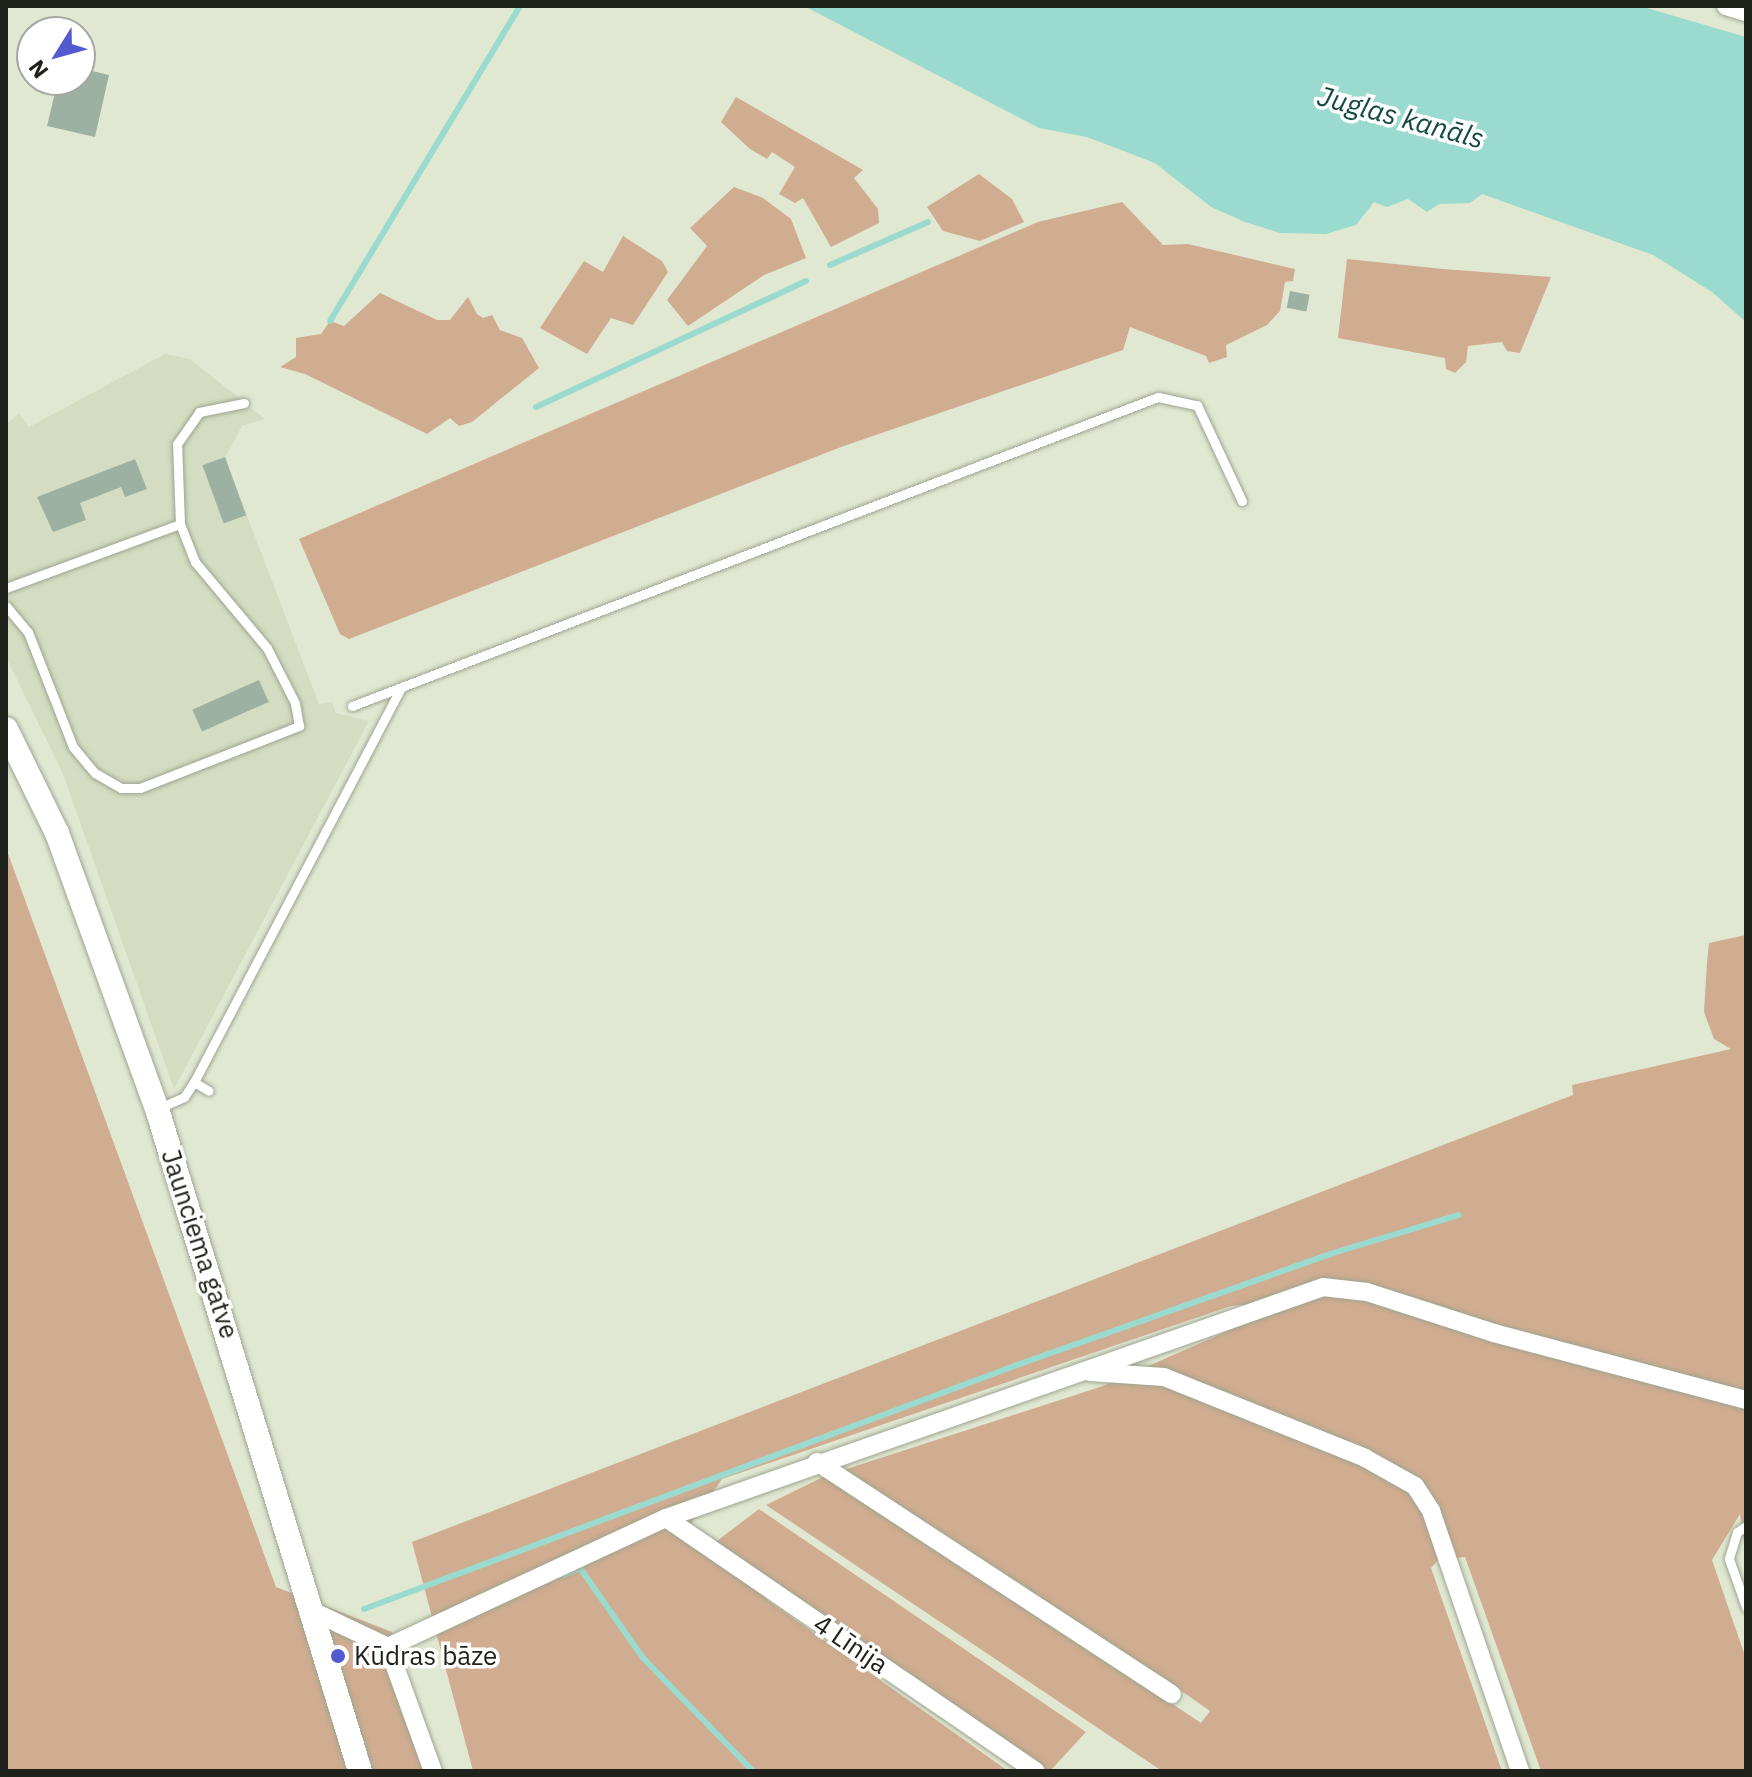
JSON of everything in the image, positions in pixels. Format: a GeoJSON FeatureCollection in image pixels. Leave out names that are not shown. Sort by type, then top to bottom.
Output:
{"type":"FeatureCollection","features":[{"type":"Feature","properties":{"kind":"main road","name":"Jaunciema gatve"},"geometry":{"type":"LineString","coordinates":[[6,729],[57,833],[157,1109],[360,1771]]}},
{"type":"Feature","properties":{"kind":"street"},"geometry":{"type":"LineString","coordinates":[[1726,6],[1746,12]]}},
{"type":"Feature","properties":{"kind":"street"},"geometry":{"type":"LineString","coordinates":[[388,1647],[666,1518],[817,1462],[1323,1287],[1367,1292],[1494,1333],[1746,1400]]}},
{"type":"Feature","properties":{"kind":"street"},"geometry":{"type":"LineString","coordinates":[[1083,1372],[1164,1377],[1365,1458],[1415,1486],[1431,1511],[1520,1771]]}},
{"type":"Feature","properties":{"kind":"street"},"geometry":{"type":"LineString","coordinates":[[817,1462],[1172,1694]]}},
{"type":"Feature","properties":{"kind":"street","name":"4 Līnija"},"geometry":{"type":"LineString","coordinates":[[666,1518],[1036,1771]]}},
{"type":"Feature","properties":{"kind":"street"},"geometry":{"type":"LineString","coordinates":[[312,1611],[388,1647],[433,1771]]}},
{"type":"Feature","properties":{"kind":"lane"},"geometry":{"type":"LineString","coordinates":[[352,706],[1158,397],[1197,405],[1242,501]]}},
{"type":"Feature","properties":{"kind":"lane"},"geometry":{"type":"LineString","coordinates":[[6,606],[28,632],[73,747],[95,773],[121,788],[140,788],[299,726],[295,703],[267,648],[195,562],[180,524],[177,444],[199,412],[244,403]]}},
{"type":"Feature","properties":{"kind":"lane"},"geometry":{"type":"LineString","coordinates":[[6,588],[180,524]]}},
{"type":"Feature","properties":{"kind":"lane"},"geometry":{"type":"LineString","coordinates":[[157,1109],[184,1097],[194,1082],[401,688]]}},
{"type":"Feature","properties":{"kind":"lane"},"geometry":{"type":"LineString","coordinates":[[194,1082],[209,1091]]}},
{"type":"Feature","properties":{"kind":"lane"},"geometry":{"type":"LineString","coordinates":[[1746,1526],[1737,1532],[1729,1559],[1746,1607]]}},
{"type":"Feature","properties":{"kind":"shaded area"},"geometry":{"type":"Polygon","coordinates":[[[736,97],[863,170],[854,178],[878,209],[879,223],[831,247],[803,198],[795,203],[779,194],[795,167],[772,152],[767,159],[750,149],[721,122],[736,97]]]}},
{"type":"Feature","properties":{"kind":"shaded area"},"geometry":{"type":"Polygon","coordinates":[[[979,174],[1012,199],[1024,222],[980,241],[943,231],[927,207],[979,174]]]}},
{"type":"Feature","properties":{"kind":"shaded area"},"geometry":{"type":"Polygon","coordinates":[[[734,187],[763,198],[791,219],[806,258],[764,275],[688,326],[667,300],[707,246],[690,228],[734,187]]]}},
{"type":"Feature","properties":{"kind":"shaded area"},"geometry":{"type":"Polygon","coordinates":[[[1122,202],[1163,245],[1188,244],[1295,269],[1293,281],[1285,282],[1280,311],[1267,325],[1226,345],[1227,357],[1209,363],[1206,356],[1130,327],[1123,350],[841,447],[349,639],[340,634],[299,539],[1038,222],[1122,202]]]}},
{"type":"Feature","properties":{"kind":"shaded area"},"geometry":{"type":"Polygon","coordinates":[[[623,236],[662,261],[668,272],[633,325],[611,318],[587,354],[540,328],[584,261],[603,272],[623,236]]]}},
{"type":"Feature","properties":{"kind":"shaded area"},"geometry":{"type":"Polygon","coordinates":[[[1347,259],[1551,277],[1520,353],[1507,351],[1502,342],[1468,346],[1466,362],[1455,373],[1446,369],[1445,358],[1338,338],[1347,259]]]}},
{"type":"Feature","properties":{"kind":"shaded area"},"geometry":{"type":"Polygon","coordinates":[[[380,293],[437,320],[450,320],[468,297],[477,314],[483,318],[492,315],[500,330],[522,338],[539,368],[472,422],[459,426],[450,418],[427,434],[305,374],[280,367],[296,357],[296,338],[321,334],[330,321],[344,326],[380,293]]]}},
{"type":"Feature","properties":{"kind":"shaded area"},"geometry":{"type":"Polygon","coordinates":[[[165,354],[190,359],[265,419],[242,426],[225,458],[319,704],[332,702],[336,713],[369,721],[174,1089],[63,774],[6,657],[6,424],[19,414],[29,427],[165,354]]]}},
{"type":"Feature","properties":{"kind":"shaded area"},"geometry":{"type":"Polygon","coordinates":[[[6,848],[276,1587],[392,1632],[431,1771],[6,1771],[6,848]]]}},
{"type":"Feature","properties":{"kind":"shaded area"},"geometry":{"type":"Polygon","coordinates":[[[1746,935],[1746,1555],[1740,1514],[1712,1560],[1746,1659],[1746,1771],[1541,1771],[1465,1557],[1439,1559],[1431,1568],[1502,1771],[1162,1771],[766,1505],[825,1476],[1103,1386],[1298,1300],[1231,1306],[722,1479],[690,1525],[713,1544],[759,1509],[1086,1732],[1050,1771],[1038,1771],[774,1588],[766,1599],[1008,1771],[473,1771],[412,1542],[1573,1095],[1572,1085],[1731,1049],[1714,1039],[1704,1012],[1709,943],[1746,935]],[[1024,1605],[1201,1723],[1210,1711],[1160,1676],[1024,1605]]]}},
{"type":"Feature","properties":{"kind":"water","name":"Juglas kanāls"},"geometry":{"type":"Polygon","coordinates":[[[804,6],[1640,6],[1746,37],[1746,322],[1712,292],[1653,255],[1482,194],[1470,203],[1439,204],[1427,212],[1408,199],[1387,207],[1374,202],[1356,225],[1326,234],[1280,233],[1245,222],[1211,207],[1155,163],[1087,137],[1039,128],[804,6]]]}},
{"type":"Feature","properties":{"kind":"building"},"geometry":{"type":"Polygon","coordinates":[[[96,72],[109,75],[95,137],[47,126],[54,96],[96,96],[96,72]]]}},
{"type":"Feature","properties":{"kind":"building"},"geometry":{"type":"Polygon","coordinates":[[[1290,291],[1310,295],[1306,312],[1287,308],[1290,291]]]}},
{"type":"Feature","properties":{"kind":"building"},"geometry":{"type":"Polygon","coordinates":[[[225,457],[246,515],[224,523],[202,465],[225,457]]]}},
{"type":"Feature","properties":{"kind":"building"},"geometry":{"type":"Polygon","coordinates":[[[135,459],[147,489],[125,497],[121,487],[80,503],[86,520],[53,532],[37,497],[135,459]]]}},
{"type":"Feature","properties":{"kind":"building"},"geometry":{"type":"Polygon","coordinates":[[[259,680],[269,702],[202,732],[192,710],[259,680]]]}},
{"type":"Feature","properties":{"kind":"waterway"},"geometry":{"type":"LineString","coordinates":[[330,321],[520,6]]}},
{"type":"Feature","properties":{"kind":"waterway"},"geometry":{"type":"LineString","coordinates":[[830,265],[928,222]]}},
{"type":"Feature","properties":{"kind":"waterway"},"geometry":{"type":"LineString","coordinates":[[536,407],[806,281]]}},
{"type":"Feature","properties":{"kind":"waterway"},"geometry":{"type":"LineString","coordinates":[[364,1609],[1017,1365],[1330,1254],[1458,1215]]}},
{"type":"Feature","properties":{"kind":"waterway"},"geometry":{"type":"LineString","coordinates":[[563,1575],[580,1568],[643,1658],[753,1771]]}},
{"type":"Feature","properties":{"kind":"place","name":"Kūdras bāze"},"geometry":{"type":"Point","coordinates":[338,1656]}}]}
